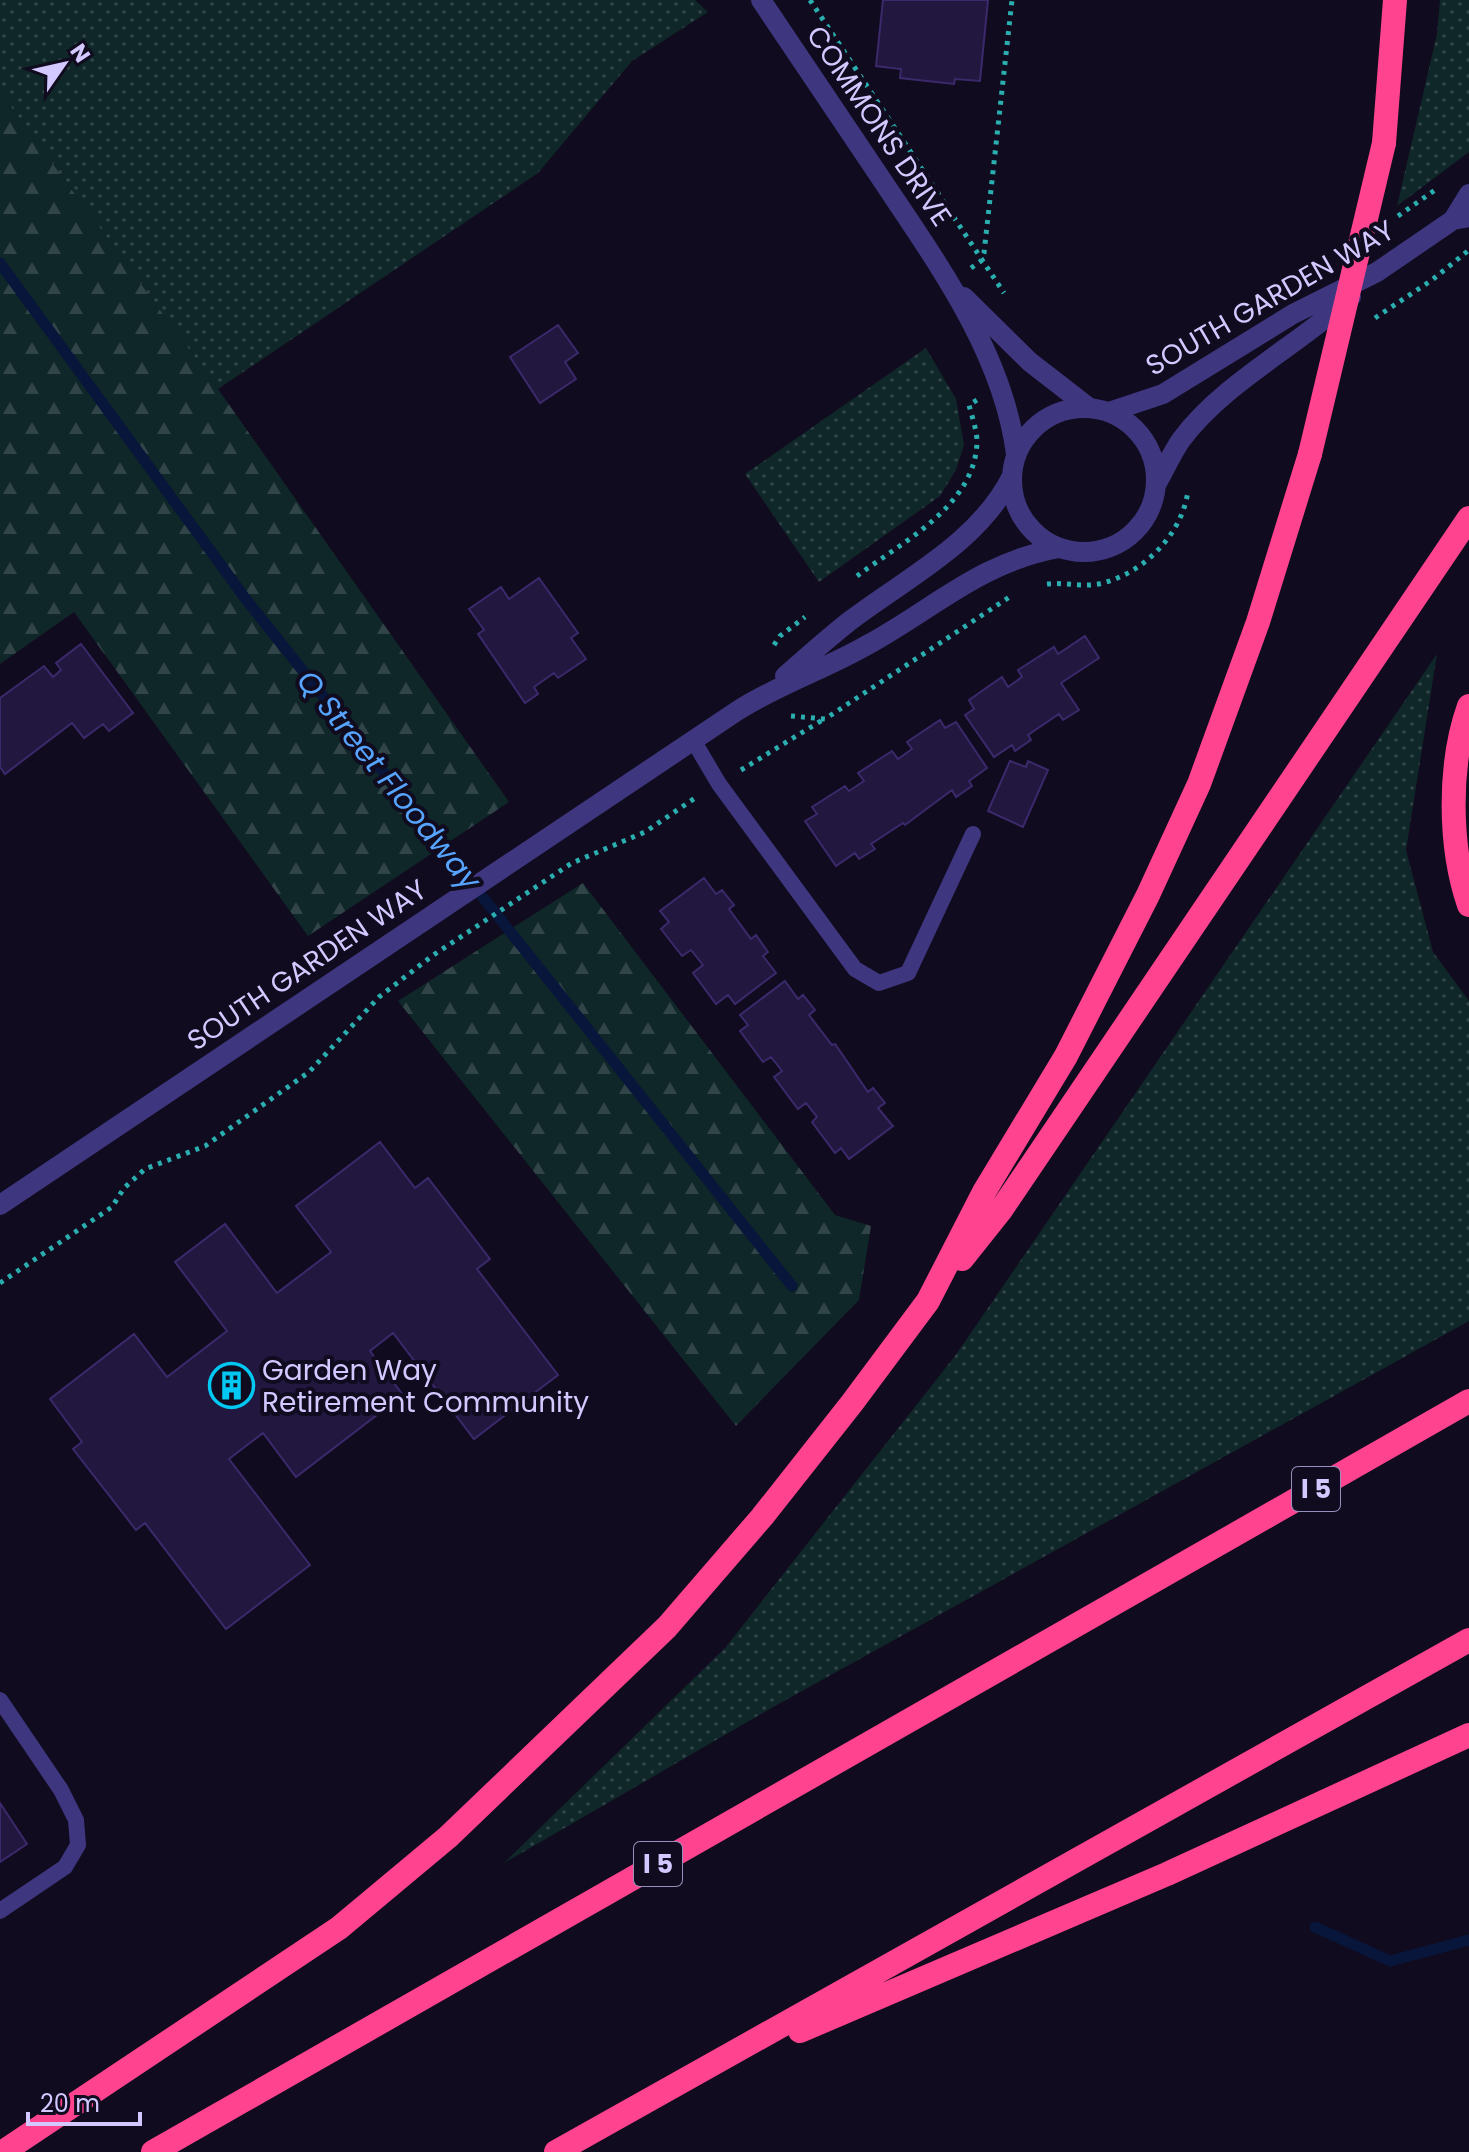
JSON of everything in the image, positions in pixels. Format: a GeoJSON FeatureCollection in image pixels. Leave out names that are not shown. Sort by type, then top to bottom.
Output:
{"type":"FeatureCollection","features":[{"type":"Feature","properties":{"kind":"highway"},"geometry":{"type":"LineString","coordinates":[[928,1301],[984,1192],[1066,1056],[1148,895],[1199,784],[1258,622],[1310,454],[1384,143],[1395,0]]}},
{"type":"Feature","properties":{"kind":"highway"},"geometry":{"type":"LineString","coordinates":[[3,2152],[339,1928],[448,1837],[667,1627],[762,1517],[1001,1210],[1469,518]]}},
{"type":"Feature","properties":{"kind":"highway"},"geometry":{"type":"LineString","coordinates":[[1469,706],[1462,726],[1456,795],[1459,874],[1469,905]]}},
{"type":"Feature","properties":{"kind":"highway","name":"I 5"},"geometry":{"type":"LineString","coordinates":[[153,2152],[1469,1401]]}},
{"type":"Feature","properties":{"kind":"highway"},"geometry":{"type":"LineString","coordinates":[[556,2152],[1469,1640]]}},
{"type":"Feature","properties":{"kind":"highway"},"geometry":{"type":"LineString","coordinates":[[691,2077],[1167,1874],[1469,1735]]}},
{"type":"Feature","properties":{"kind":"street","name":"COMMONS DRIVE"},"geometry":{"type":"LineString","coordinates":[[761,0],[950,282],[999,384],[1012,425],[1016,454]]}},
{"type":"Feature","properties":{"kind":"street","name":"SOUTH GARDEN WAY"},"geometry":{"type":"LineString","coordinates":[[1109,412],[1163,394],[1293,314],[1377,272],[1461,218],[1469,194]]}},
{"type":"Feature","properties":{"kind":"street"},"geometry":{"type":"LineString","coordinates":[[1157,483],[1193,426],[1238,386],[1309,333],[1377,272]]}},
{"type":"Feature","properties":{"kind":"street","name":"COMMONS DRIVE"},"geometry":{"type":"LineString","coordinates":[[950,282],[1030,362],[1088,407]]}},
{"type":"Feature","properties":{"kind":"street","name":"SOUTH GARDEN WAY"},"geometry":{"type":"LineString","coordinates":[[0,1205],[767,692],[865,646],[995,566],[1025,553],[1059,548],[1081,552],[1104,549],[1125,540],[1147,515],[1157,483],[1154,460],[1145,439],[1130,423],[1109,412],[1088,407],[1065,409],[1044,419],[1027,434],[1016,454],[1012,476],[1014,499],[1024,520],[1040,536],[1059,548]]}},
{"type":"Feature","properties":{"kind":"street","name":"SOUTH GARDEN WAY"},"geometry":{"type":"LineString","coordinates":[[767,692],[850,621],[972,531],[995,506],[1012,476]]}},
{"type":"Feature","properties":{"kind":"lane"},"geometry":{"type":"LineString","coordinates":[[693,740],[719,784],[855,969],[879,983],[908,973],[973,834]]}},
{"type":"Feature","properties":{"kind":"lane"},"geometry":{"type":"LineString","coordinates":[[0,1700],[61,1790],[76,1820],[78,1845],[65,1867],[0,1911]]}},
{"type":"Feature","properties":{"kind":"path"},"geometry":{"type":"LineString","coordinates":[[810,0],[1009,299]]}},
{"type":"Feature","properties":{"kind":"path"},"geometry":{"type":"LineString","coordinates":[[950,282],[981,261],[1012,0]]}},
{"type":"Feature","properties":{"kind":"path"},"geometry":{"type":"LineString","coordinates":[[1393,220],[1444,184]]}},
{"type":"Feature","properties":{"kind":"path"},"geometry":{"type":"LineString","coordinates":[[1370,322],[1432,280],[1469,250]]}},
{"type":"Feature","properties":{"kind":"path"},"geometry":{"type":"LineString","coordinates":[[854,579],[953,502],[971,473],[977,440],[969,405]]}},
{"type":"Feature","properties":{"kind":"path"},"geometry":{"type":"LineString","coordinates":[[1032,585],[1104,583],[1135,569],[1169,539],[1187,502],[1190,478]]}},
{"type":"Feature","properties":{"kind":"path"},"geometry":{"type":"LineString","coordinates":[[737,711],[825,719],[1014,594]]}},
{"type":"Feature","properties":{"kind":"path"},"geometry":{"type":"LineString","coordinates":[[772,649],[780,636],[817,608]]}},
{"type":"Feature","properties":{"kind":"path"},"geometry":{"type":"LineString","coordinates":[[0,1283],[112,1207],[124,1188],[145,1169],[205,1146],[309,1072],[379,997],[432,956],[559,872]]}},
{"type":"Feature","properties":{"kind":"green space"},"geometry":{"type":"Polygon","coordinates":[[[0,0],[695,0],[708,12],[632,61],[538,173],[218,389],[0,92],[0,0]]]}},
{"type":"Feature","properties":{"kind":"green space"},"geometry":{"type":"Polygon","coordinates":[[[1440,0],[1469,0],[1469,152],[1397,206],[1437,34],[1440,0]]]}},
{"type":"Feature","properties":{"kind":"green space"},"geometry":{"type":"Polygon","coordinates":[[[0,92],[218,389],[509,802],[308,936],[74,612],[0,664],[0,92]]]}},
{"type":"Feature","properties":{"kind":"green space"},"geometry":{"type":"Polygon","coordinates":[[[926,348],[956,399],[964,445],[956,470],[940,496],[819,582],[745,474],[926,348]]]}},
{"type":"Feature","properties":{"kind":"green space"},"geometry":{"type":"Polygon","coordinates":[[[1437,654],[1406,850],[1433,952],[1469,1001],[1469,1321],[775,1706],[504,1863],[725,1648],[955,1356],[1437,654]]]}},
{"type":"Feature","properties":{"kind":"green space"},"geometry":{"type":"Polygon","coordinates":[[[583,883],[835,1215],[871,1226],[859,1300],[736,1426],[398,1001],[583,883]]]}},
{"type":"Feature","properties":{"kind":"building"},"geometry":{"type":"Polygon","coordinates":[[[883,0],[988,0],[980,81],[955,79],[954,84],[900,78],[901,69],[876,66],[883,0]]]}},
{"type":"Feature","properties":{"kind":"building"},"geometry":{"type":"Polygon","coordinates":[[[558,325],[578,353],[565,362],[576,379],[540,403],[510,357],[558,325]]]}},
{"type":"Feature","properties":{"kind":"building"},"geometry":{"type":"Polygon","coordinates":[[[539,578],[578,633],[571,638],[586,659],[558,678],[554,673],[534,687],[538,694],[525,703],[478,634],[484,630],[469,609],[501,587],[509,599],[539,578]]]}},
{"type":"Feature","properties":{"kind":"building"},"geometry":{"type":"Polygon","coordinates":[[[1085,636],[1099,658],[1061,683],[1079,710],[1063,720],[1059,714],[1028,735],[1031,740],[1015,751],[1012,745],[994,757],[965,715],[974,709],[969,700],[1002,677],[1008,687],[1022,677],[1018,670],[1054,647],[1058,654],[1085,636]]]}},
{"type":"Feature","properties":{"kind":"building"},"geometry":{"type":"Polygon","coordinates":[[[81,644],[133,713],[109,731],[103,724],[84,738],[72,723],[5,774],[0,767],[0,698],[44,666],[53,677],[61,670],[56,663],[81,644]]]}},
{"type":"Feature","properties":{"kind":"building"},"geometry":{"type":"Polygon","coordinates":[[[940,720],[945,728],[956,722],[987,768],[969,781],[972,786],[956,797],[952,790],[905,825],[903,823],[871,844],[875,849],[859,859],[855,853],[836,866],[805,821],[817,814],[812,807],[845,786],[849,791],[864,781],[858,773],[892,751],[898,759],[912,749],[907,742],[940,720]]]}},
{"type":"Feature","properties":{"kind":"building"},"geometry":{"type":"Polygon","coordinates":[[[1010,761],[1026,767],[1028,761],[1048,770],[1023,827],[988,811],[1010,761]]]}},
{"type":"Feature","properties":{"kind":"building"},"geometry":{"type":"Polygon","coordinates":[[[704,878],[716,894],[722,890],[734,905],[729,909],[751,939],[756,935],[768,952],[763,956],[776,973],[735,1004],[728,995],[716,1004],[693,973],[703,965],[691,950],[682,956],[661,929],[669,922],[660,911],[704,878]]]}},
{"type":"Feature","properties":{"kind":"building"},"geometry":{"type":"Polygon","coordinates":[[[785,981],[798,999],[803,995],[815,1010],[809,1015],[832,1045],[835,1044],[868,1092],[873,1088],[885,1103],[878,1108],[893,1126],[849,1159],[841,1148],[835,1153],[812,1122],[817,1117],[806,1103],[798,1109],[774,1077],[782,1071],[771,1057],[763,1062],[740,1031],[748,1025],[740,1015],[785,981]]]}},
{"type":"Feature","properties":{"kind":"building","name":"Garden Way Retirement Community"},"geometry":{"type":"Polygon","coordinates":[[[380,1142],[415,1188],[428,1178],[490,1259],[477,1269],[558,1375],[474,1439],[393,1333],[370,1351],[403,1395],[296,1477],[263,1433],[229,1459],[310,1565],[226,1629],[145,1523],[136,1530],[73,1449],[82,1442],[50,1399],[134,1334],[167,1377],[227,1331],[175,1262],[225,1224],[277,1293],[331,1252],[296,1206],[380,1142]]]}},
{"type":"Feature","properties":{"kind":"building"},"geometry":{"type":"Polygon","coordinates":[[[0,1803],[27,1844],[0,1862],[0,1803]]]}},
{"type":"Feature","properties":{"kind":"waterway","name":"Q Street Floodway"},"geometry":{"type":"LineString","coordinates":[[0,263],[245,598],[792,1286]]}},
{"type":"Feature","properties":{"kind":"waterway","name":"Q Street Floodway"},"geometry":{"type":"LineString","coordinates":[[1315,1927],[1390,1961],[1469,1940]]}},
{"type":"Feature","properties":{"kind":"place","name":"Garden Way Retirement Community"},"geometry":{"type":"Point","coordinates":[231,1386]}}]}
